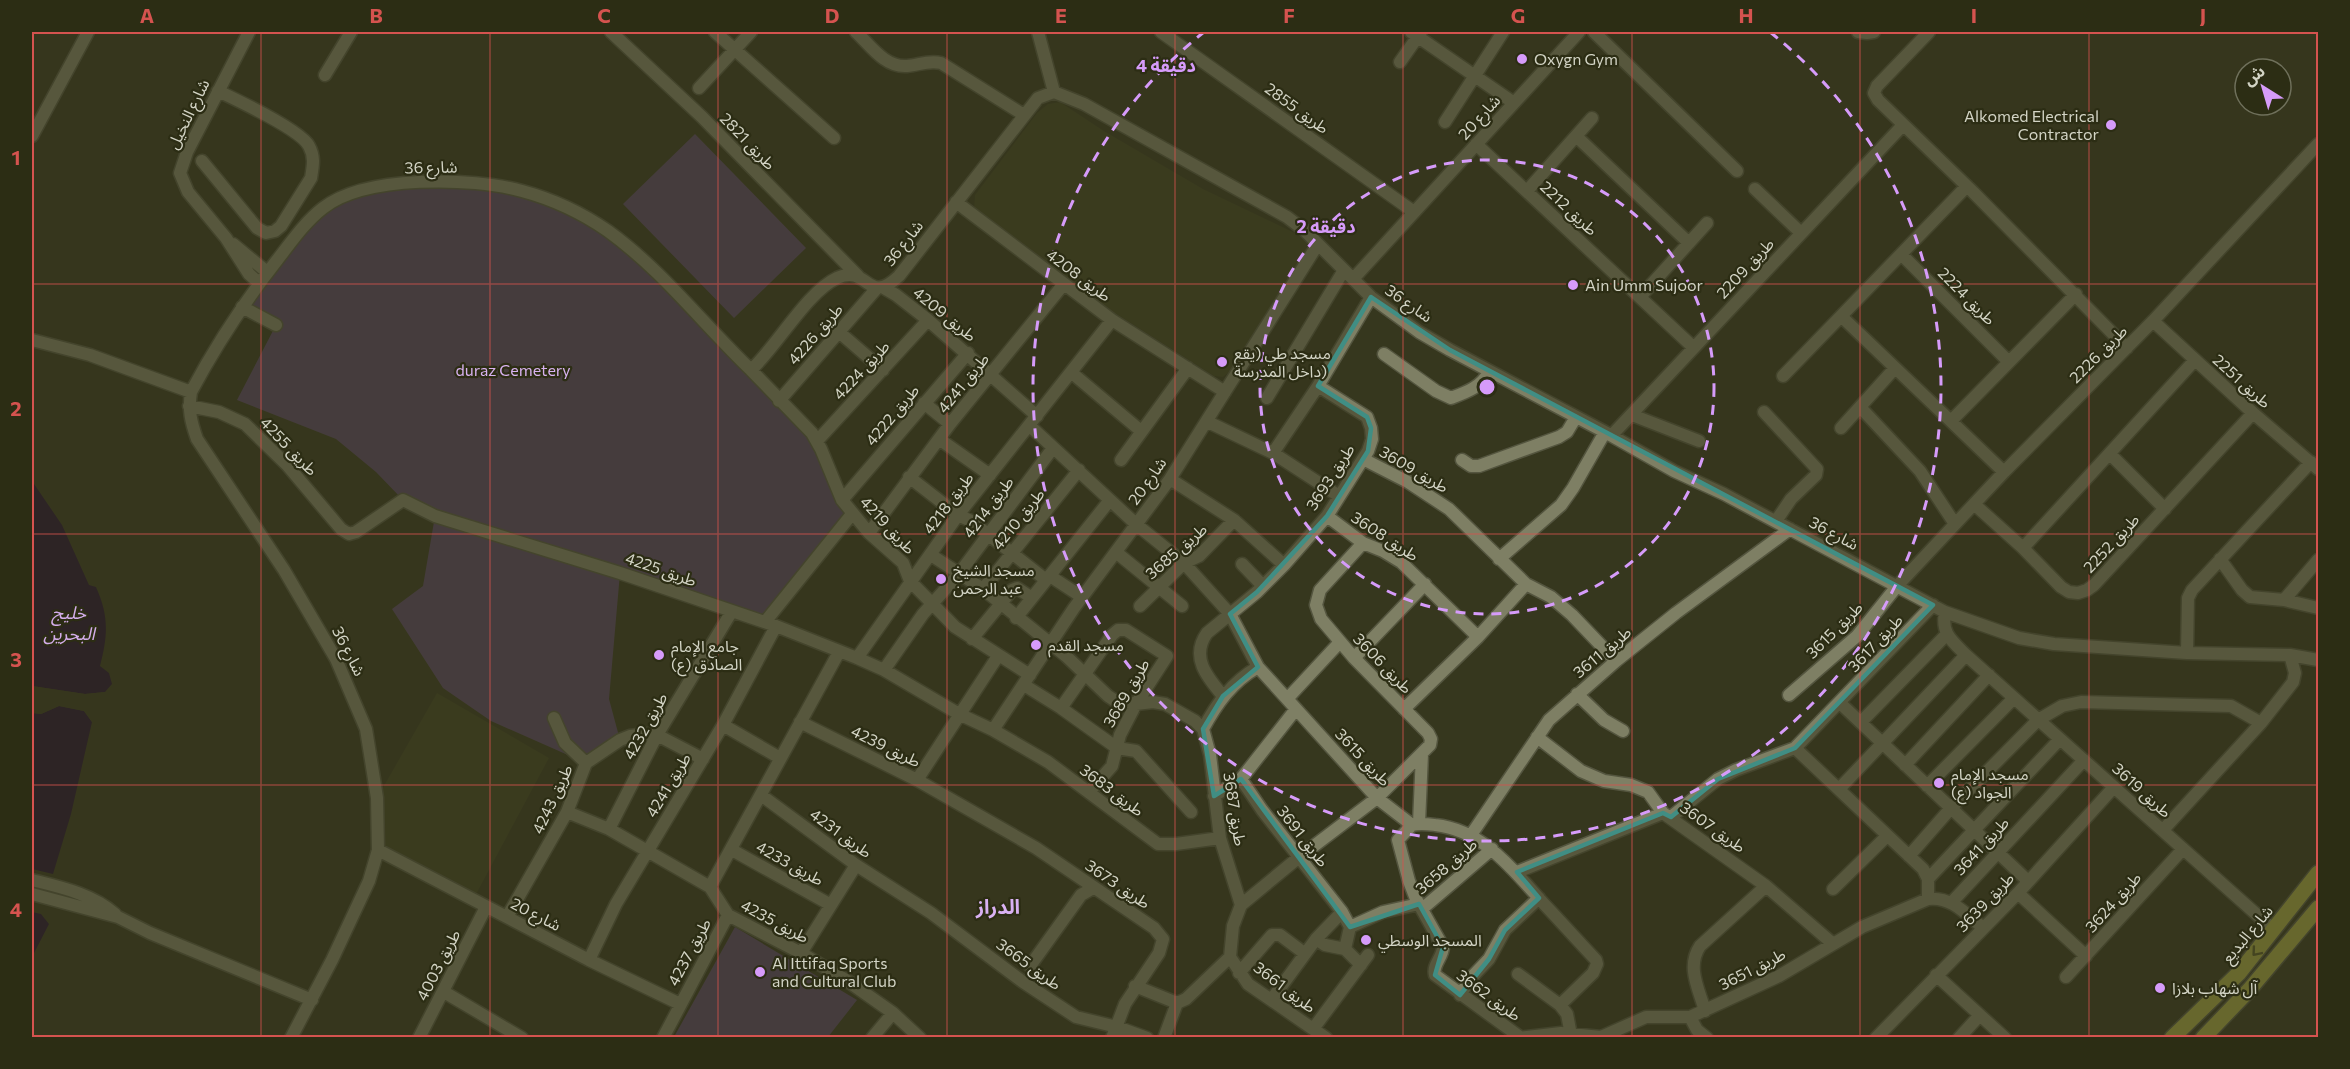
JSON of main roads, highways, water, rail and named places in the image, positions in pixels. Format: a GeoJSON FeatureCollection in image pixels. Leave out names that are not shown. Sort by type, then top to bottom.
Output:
{"type":"FeatureCollection","features":[{"type":"Feature","properties":{"kind":"main road","name":"شارع البديع"},"geometry":{"type":"LineString","coordinates":[[2172,1038],[2239,973],[2319,873]]}},
{"type":"Feature","properties":{"kind":"main road"},"geometry":{"type":"LineString","coordinates":[[2203,1038],[2249,990],[2319,908]]}},
{"type":"Feature","properties":{"kind":"water","name":"خليج البحرين"},"geometry":{"type":"Polygon","coordinates":[[[32,481],[62,525],[89,585],[96,587],[100,597],[106,626],[105,645],[100,666],[109,673],[112,684],[105,692],[85,694],[32,686],[32,481]]]}},
{"type":"Feature","properties":{"kind":"water"},"geometry":{"type":"Polygon","coordinates":[[[59,706],[84,711],[92,722],[71,814],[53,874],[32,869],[32,713],[41,714],[59,706]]]}},
{"type":"Feature","properties":{"kind":"water"},"geometry":{"type":"Polygon","coordinates":[[[32,912],[41,914],[49,924],[32,957],[32,912]]]}},
{"type":"Feature","properties":{"kind":"place","name":"Oxygn Gym"},"geometry":{"type":"Point","coordinates":[1522,59]}},
{"type":"Feature","properties":{"kind":"place","name":"Alkomed Electrical Contractor"},"geometry":{"type":"Point","coordinates":[2111,125]}},
{"type":"Feature","properties":{"kind":"place","name":"Ain Umm Sujoor"},"geometry":{"type":"Point","coordinates":[1573,285]}},
{"type":"Feature","properties":{"kind":"place","name":"مسجد طي (يقع داخل المدرسة)"},"geometry":{"type":"Point","coordinates":[1222,362]}},
{"type":"Feature","properties":{"kind":"place","name":"مسجد الشيخ عبد الرحمن"},"geometry":{"type":"Point","coordinates":[941,579]}},
{"type":"Feature","properties":{"kind":"place","name":"مسجد القدم"},"geometry":{"type":"Point","coordinates":[1036,645]}},
{"type":"Feature","properties":{"kind":"place","name":"جامع الإمام الصادق (ع)"},"geometry":{"type":"Point","coordinates":[659,655]}},
{"type":"Feature","properties":{"kind":"place","name":"مسجد الإمام الجواد (ع)"},"geometry":{"type":"Point","coordinates":[1939,783]}},
{"type":"Feature","properties":{"kind":"place","name":"المسجد الوسطي"},"geometry":{"type":"Point","coordinates":[1366,940]}},
{"type":"Feature","properties":{"kind":"place","name":"Al Ittifaq Sports and Cultural Club"},"geometry":{"type":"Point","coordinates":[760,972]}},
{"type":"Feature","properties":{"kind":"place","name":"آل شهاب بلازا"},"geometry":{"type":"Point","coordinates":[2160,988]}},
{"type":"Feature","properties":{"kind":"district","name":"الدراز"},"geometry":{"type":"Point","coordinates":[998,907]}},
{"type":"Feature","properties":{"kind":"park label","name":"duraz Cemetery"},"geometry":{"type":"Point","coordinates":[513,370]}}]}
